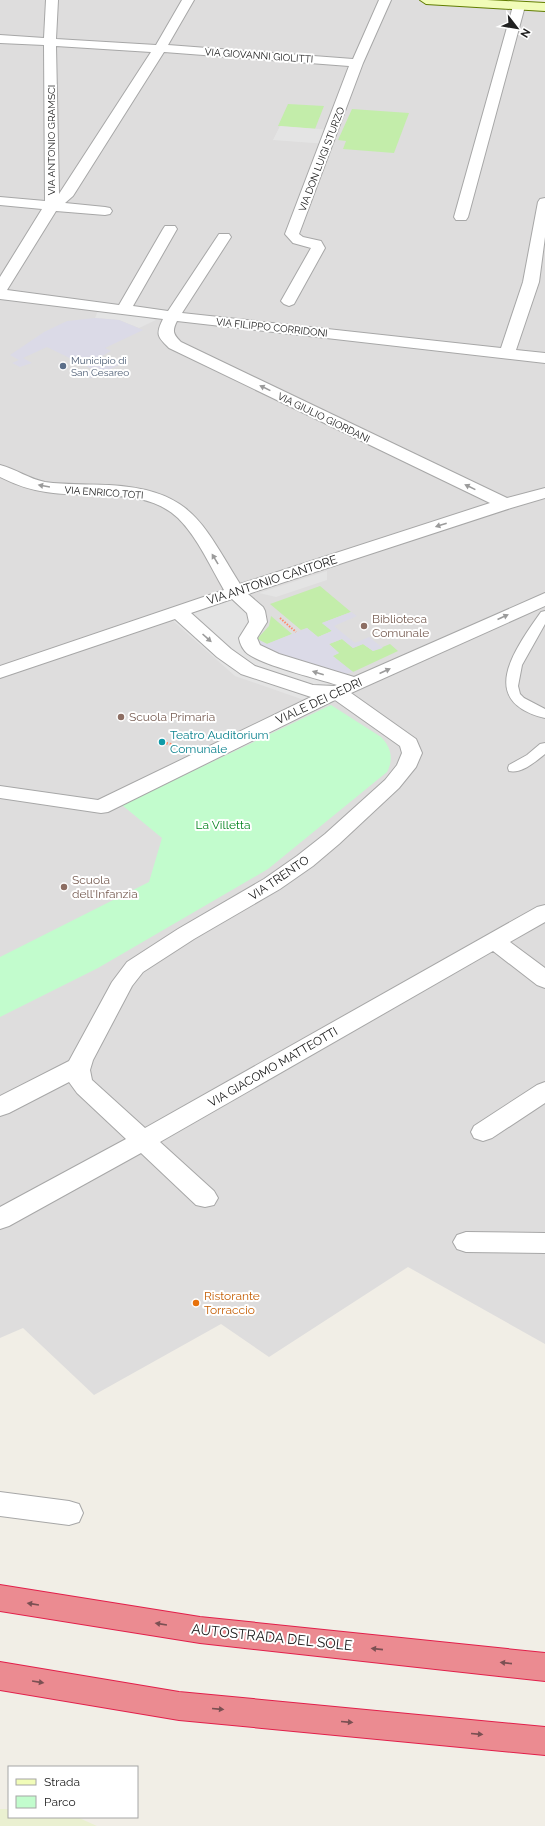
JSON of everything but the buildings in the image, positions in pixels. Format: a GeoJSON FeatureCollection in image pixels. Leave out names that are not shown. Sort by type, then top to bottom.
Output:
{"type":"FeatureCollection","features":[{"type":"Feature","properties":{"kind":"highway","name":"AUTOSTRADA DEL SOLE"},"geometry":{"type":"LineString","coordinates":[[0,1598],[200,1630],[545,1667]]}},
{"type":"Feature","properties":{"kind":"highway"},"geometry":{"type":"LineString","coordinates":[[0,1676],[179,1706],[545,1740]]}},
{"type":"Feature","properties":{"kind":"street","name":"VIA ANTONIO GRAMSCI"},"geometry":{"type":"LineString","coordinates":[[0,289],[52,205],[50,42],[52,0]]}},
{"type":"Feature","properties":{"kind":"street"},"geometry":{"type":"LineString","coordinates":[[52,205],[66,196],[160,49],[188,0]]}},
{"type":"Feature","properties":{"kind":"street","name":"VIA DON LUIGI STURZO"},"geometry":{"type":"LineString","coordinates":[[289,301],[318,248],[316,244],[294,238],[292,234],[358,63],[385,0]]}},
{"type":"Feature","properties":{"kind":"street"},"geometry":{"type":"LineString","coordinates":[[426,0],[545,8]]}},
{"type":"Feature","properties":{"kind":"street"},"geometry":{"type":"LineString","coordinates":[[461,217],[519,6]]}},
{"type":"Feature","properties":{"kind":"street","name":"VIA GIOVANNI GIOLITTI"},"geometry":{"type":"LineString","coordinates":[[0,39],[358,63]]}},
{"type":"Feature","properties":{"kind":"street"},"geometry":{"type":"LineString","coordinates":[[0,201],[105,211]]}},
{"type":"Feature","properties":{"kind":"street"},"geometry":{"type":"LineString","coordinates":[[507,352],[531,282],[538,235],[545,202]]}},
{"type":"Feature","properties":{"kind":"street"},"geometry":{"type":"LineString","coordinates":[[123,310],[170,229]]}},
{"type":"Feature","properties":{"kind":"street"},"geometry":{"type":"LineString","coordinates":[[172,316],[224,237]]}},
{"type":"Feature","properties":{"kind":"street","name":"VIA FILIPPO CORRIDONI"},"geometry":{"type":"LineString","coordinates":[[0,294],[172,316],[507,352],[545,358]]}},
{"type":"Feature","properties":{"kind":"street","name":"VIA GIULIO GIORDANI"},"geometry":{"type":"LineString","coordinates":[[172,316],[165,333],[168,339],[175,345],[505,504]]}},
{"type":"Feature","properties":{"kind":"street","name":"VIA ENRICO TOTI"},"geometry":{"type":"LineString","coordinates":[[0,470],[26,482],[45,487],[133,492],[150,496],[180,510],[194,525],[235,592],[254,609],[258,615],[258,622],[248,638],[249,643],[255,650],[346,688]]}},
{"type":"Feature","properties":{"kind":"street","name":"VIA ANTONIO CANTORE"},"geometry":{"type":"LineString","coordinates":[[0,672],[235,592],[545,492]]}},
{"type":"Feature","properties":{"kind":"street","name":"VIALE DEI CEDRI"},"geometry":{"type":"LineString","coordinates":[[0,792],[101,807],[346,688],[545,599]]}},
{"type":"Feature","properties":{"kind":"street"},"geometry":{"type":"LineString","coordinates":[[178,612],[224,653],[248,670],[311,691],[346,688]]}},
{"type":"Feature","properties":{"kind":"street","name":"VIA TRENTO"},"geometry":{"type":"LineString","coordinates":[[79,1066],[88,1046],[123,982],[135,967],[168,945],[262,890],[295,868],[327,843],[369,806],[392,784],[406,767],[412,753],[409,743],[346,688]]}},
{"type":"Feature","properties":{"kind":"street","name":"VIA GIACOMO MATTEOTTI"},"geometry":{"type":"LineString","coordinates":[[0,1219],[143,1141],[545,912]]}},
{"type":"Feature","properties":{"kind":"street"},"geometry":{"type":"LineString","coordinates":[[494,942],[545,980]]}},
{"type":"Feature","properties":{"kind":"street"},"geometry":{"type":"LineString","coordinates":[[0,1107],[79,1066],[80,1076],[85,1087],[205,1198]]}},
{"type":"Feature","properties":{"kind":"street"},"geometry":{"type":"LineString","coordinates":[[483,1132],[545,1091]]}},
{"type":"Feature","properties":{"kind":"street"},"geometry":{"type":"LineString","coordinates":[[466,1242],[545,1243]]}},
{"type":"Feature","properties":{"kind":"street"},"geometry":{"type":"LineString","coordinates":[[0,1504],[69,1513]]}},
{"type":"Feature","properties":{"kind":"lane"},"geometry":{"type":"LineString","coordinates":[[545,616],[517,662],[511,677],[511,683],[514,695],[528,705],[545,714]]}},
{"type":"Feature","properties":{"kind":"lane"},"geometry":{"type":"LineString","coordinates":[[514,768],[532,758],[545,747]]}},
{"type":"Feature","properties":{"kind":"shaded area"},"geometry":{"type":"Polygon","coordinates":[[[0,0],[425,0],[545,8],[545,1344],[408,1267],[269,1357],[221,1324],[94,1395],[23,1328],[0,1338],[0,0]]]}},
{"type":"Feature","properties":{"kind":"shaded area"},"geometry":{"type":"Polygon","coordinates":[[[280,126],[332,130],[327,144],[273,140],[280,126]]]}},
{"type":"Feature","properties":{"kind":"shaded area"},"geometry":{"type":"Polygon","coordinates":[[[98,311],[142,316],[156,320],[139,328],[119,320],[95,318],[98,311]]]}},
{"type":"Feature","properties":{"kind":"shaded area"},"geometry":{"type":"Polygon","coordinates":[[[95,318],[119,320],[143,330],[105,348],[111,351],[100,357],[119,365],[91,378],[83,375],[94,370],[47,347],[23,358],[32,363],[20,367],[12,363],[19,360],[10,355],[44,332],[67,321],[95,318]]]}},
{"type":"Feature","properties":{"kind":"shaded area"},"geometry":{"type":"Polygon","coordinates":[[[327,571],[327,580],[276,597],[259,593],[327,571]]]}},
{"type":"Feature","properties":{"kind":"shaded area"},"geometry":{"type":"Polygon","coordinates":[[[243,594],[267,614],[265,623],[254,641],[342,675],[304,700],[235,676],[172,620],[243,594]]]}},
{"type":"Feature","properties":{"kind":"shaded area"},"geometry":{"type":"Polygon","coordinates":[[[351,612],[357,616],[334,626],[355,643],[369,637],[383,648],[373,651],[363,644],[353,648],[342,639],[329,644],[339,653],[333,656],[353,672],[342,675],[264,651],[254,641],[257,639],[267,644],[307,628],[318,637],[332,631],[322,623],[351,612]]]}},
{"type":"Feature","properties":{"kind":"green space"},"geometry":{"type":"Polygon","coordinates":[[[288,104],[324,106],[315,129],[278,126],[288,104]]]}},
{"type":"Feature","properties":{"kind":"green space"},"geometry":{"type":"Polygon","coordinates":[[[352,109],[409,113],[394,153],[343,149],[346,141],[338,140],[352,109]]]}},
{"type":"Feature","properties":{"kind":"green space"},"geometry":{"type":"Polygon","coordinates":[[[320,586],[351,612],[322,623],[332,631],[318,637],[307,628],[301,630],[270,604],[320,586]]]}},
{"type":"Feature","properties":{"kind":"green space"},"geometry":{"type":"Polygon","coordinates":[[[271,616],[292,634],[267,644],[257,639],[269,626],[271,616]]]}},
{"type":"Feature","properties":{"kind":"green space"},"geometry":{"type":"Polygon","coordinates":[[[342,639],[353,648],[363,644],[373,651],[390,644],[398,651],[353,672],[332,656],[339,653],[329,644],[342,639]]]}},
{"type":"Feature","properties":{"kind":"green space","name":"La Villetta"},"geometry":{"type":"Polygon","coordinates":[[[331,705],[381,737],[389,749],[391,758],[387,772],[268,869],[98,968],[0,1017],[0,957],[149,882],[162,838],[122,805],[331,705]]]}},
{"type":"Feature","properties":{"kind":"green space"},"geometry":{"type":"Polygon","coordinates":[[[0,1809],[8,1809],[8,1818],[79,1818],[97,1826],[0,1826],[0,1809]]]}},
{"type":"Feature","properties":{"kind":"place","name":"Municipio di San Cesareo"},"geometry":{"type":"Point","coordinates":[63,366]}},
{"type":"Feature","properties":{"kind":"place","name":"Biblioteca Comunale"},"geometry":{"type":"Point","coordinates":[364,626]}},
{"type":"Feature","properties":{"kind":"place","name":"Scuola Primaria"},"geometry":{"type":"Point","coordinates":[121,717]}},
{"type":"Feature","properties":{"kind":"place","name":"Teatro Auditorium Comunale"},"geometry":{"type":"Point","coordinates":[162,742]}},
{"type":"Feature","properties":{"kind":"place","name":"Scuola dell'Infanzia"},"geometry":{"type":"Point","coordinates":[64,887]}},
{"type":"Feature","properties":{"kind":"place","name":"Ristorante Torraccio"},"geometry":{"type":"Point","coordinates":[196,1303]}}]}
